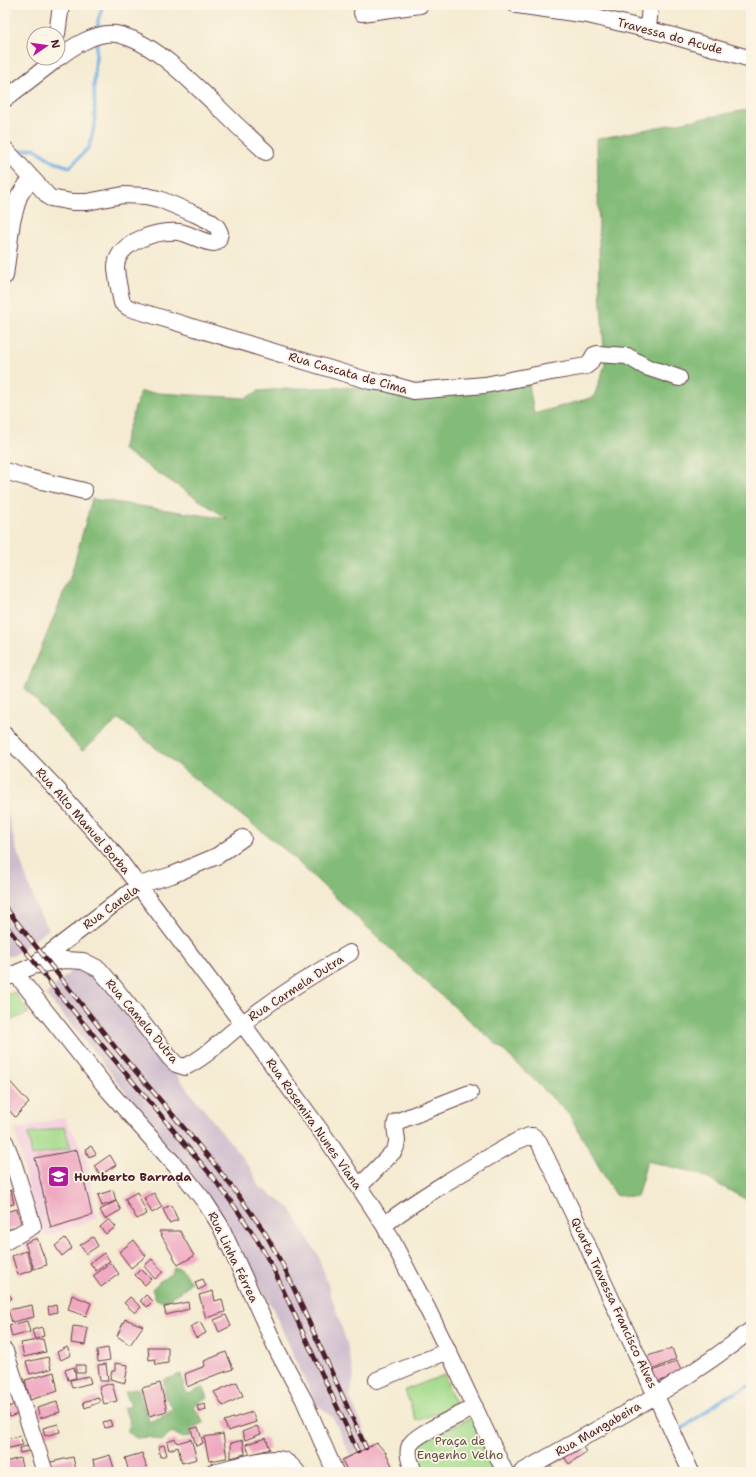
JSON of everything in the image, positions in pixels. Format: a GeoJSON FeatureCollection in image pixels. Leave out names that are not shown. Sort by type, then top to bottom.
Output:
{"type":"FeatureCollection","features":[{"type":"Feature","properties":{"kind":"street"},"geometry":{"type":"LineString","coordinates":[[58,26],[61,5]]}},
{"type":"Feature","properties":{"kind":"street"},"geometry":{"type":"LineString","coordinates":[[362,13],[420,5]]}},
{"type":"Feature","properties":{"kind":"street","name":"Travessa do Acude"},"geometry":{"type":"LineString","coordinates":[[517,5],[589,10],[648,30],[751,59]]}},
{"type":"Feature","properties":{"kind":"street"},"geometry":{"type":"LineString","coordinates":[[648,30],[650,5]]}},
{"type":"Feature","properties":{"kind":"street"},"geometry":{"type":"LineString","coordinates":[[66,52],[98,36],[116,34],[150,48],[186,76],[266,152]]}},
{"type":"Feature","properties":{"kind":"street"},"geometry":{"type":"LineString","coordinates":[[5,99],[47,66]]}},
{"type":"Feature","properties":{"kind":"street"},"geometry":{"type":"LineString","coordinates":[[5,149],[31,178],[19,196],[12,221],[5,276]]}},
{"type":"Feature","properties":{"kind":"street","name":"Rua Cascata de Cima"},"geometry":{"type":"LineString","coordinates":[[31,178],[50,198],[72,202],[87,202],[123,195],[146,196],[195,214],[210,221],[217,227],[220,233],[218,240],[214,243],[180,232],[170,232],[138,240],[126,248],[119,256],[116,266],[122,303],[129,308],[370,381],[386,383],[414,391],[485,385],[546,372],[575,369],[586,366],[590,363],[594,355],[597,354],[626,356],[646,368],[679,378]]}},
{"type":"Feature","properties":{"kind":"street"},"geometry":{"type":"LineString","coordinates":[[5,471],[84,491]]}},
{"type":"Feature","properties":{"kind":"street","name":"Rua Alto Manuel Borba"},"geometry":{"type":"LineString","coordinates":[[5,735],[89,824],[158,910]]}},
{"type":"Feature","properties":{"kind":"street","name":"Rua Canela"},"geometry":{"type":"LineString","coordinates":[[33,966],[139,885],[217,856],[243,838]]}},
{"type":"Feature","properties":{"kind":"street","name":"Rua Rosemira Nunes Viana"},"geometry":{"type":"LineString","coordinates":[[158,910],[328,1142],[384,1225],[448,1351],[505,1472]]}},
{"type":"Feature","properties":{"kind":"street","name":"Rua Carmela Dutra"},"geometry":{"type":"LineString","coordinates":[[242,1023],[320,971],[350,953]]}},
{"type":"Feature","properties":{"kind":"street","name":"Rua Camela Dutra"},"geometry":{"type":"LineString","coordinates":[[33,966],[65,960],[83,962],[99,969],[170,1058],[176,1064],[181,1066],[186,1067],[197,1061],[242,1023]]}},
{"type":"Feature","properties":{"kind":"street"},"geometry":{"type":"LineString","coordinates":[[11,976],[33,966]]}},
{"type":"Feature","properties":{"kind":"street","name":"Rua Linha Férrea"},"geometry":{"type":"LineString","coordinates":[[11,976],[183,1174],[205,1202],[220,1225],[279,1354],[304,1400],[336,1472]]}},
{"type":"Feature","properties":{"kind":"street"},"geometry":{"type":"LineString","coordinates":[[359,1187],[397,1145],[396,1122],[470,1093]]}},
{"type":"Feature","properties":{"kind":"street","name":"Quarta Travessa Francisco Alves"},"geometry":{"type":"LineString","coordinates":[[384,1225],[412,1204],[440,1186],[517,1141],[533,1136],[539,1142],[579,1226],[691,1472]]}},
{"type":"Feature","properties":{"kind":"street"},"geometry":{"type":"LineString","coordinates":[[5,1142],[10,1166],[33,1226],[5,1242]]}},
{"type":"Feature","properties":{"kind":"street","name":"Rua Mangabeira"},"geometry":{"type":"LineString","coordinates":[[522,1472],[656,1395],[702,1366],[751,1330]]}},
{"type":"Feature","properties":{"kind":"street"},"geometry":{"type":"LineString","coordinates":[[5,1351],[45,1472]]}},
{"type":"Feature","properties":{"kind":"street"},"geometry":{"type":"LineString","coordinates":[[377,1380],[448,1351]]}},
{"type":"Feature","properties":{"kind":"street"},"geometry":{"type":"LineString","coordinates":[[414,1472],[408,1454],[410,1444],[418,1436],[475,1407]]}},
{"type":"Feature","properties":{"kind":"street"},"geometry":{"type":"LineString","coordinates":[[213,1472],[270,1459],[283,1460],[290,1464],[297,1472]]}},
{"type":"Feature","properties":{"kind":"shaded area"},"geometry":{"type":"Polygon","coordinates":[[[5,801],[16,848],[38,911],[49,929],[13,956],[5,956],[5,801]]]}},
{"type":"Feature","properties":{"kind":"shaded area"},"geometry":{"type":"Polygon","coordinates":[[[75,968],[92,974],[105,986],[250,1167],[259,1186],[290,1208],[319,1257],[347,1344],[354,1376],[350,1398],[371,1445],[350,1455],[333,1417],[315,1403],[273,1309],[220,1215],[99,1058],[46,995],[75,968]]]}},
{"type":"Feature","properties":{"kind":"shaded area","name":"Humberto Barrada"},"geometry":{"type":"Polygon","coordinates":[[[64,1117],[86,1156],[97,1218],[46,1237],[31,1198],[15,1130],[64,1117]]]}},
{"type":"Feature","properties":{"kind":"green space"},"geometry":{"type":"Polygon","coordinates":[[[751,109],[751,1202],[697,1173],[647,1161],[637,1197],[615,1195],[569,1114],[502,1049],[413,970],[284,849],[119,719],[82,751],[25,688],[71,575],[92,499],[228,519],[122,449],[140,392],[246,398],[258,391],[302,388],[529,385],[534,414],[594,397],[605,365],[600,289],[597,139],[751,109]]]}},
{"type":"Feature","properties":{"kind":"green space"},"geometry":{"type":"Polygon","coordinates":[[[14,992],[29,1013],[5,1022],[5,996],[14,992]]]}},
{"type":"Feature","properties":{"kind":"green space"},"geometry":{"type":"Polygon","coordinates":[[[64,1127],[71,1148],[32,1156],[28,1134],[64,1127]]]}},
{"type":"Feature","properties":{"kind":"green space"},"geometry":{"type":"Polygon","coordinates":[[[174,1267],[182,1270],[191,1282],[182,1291],[163,1302],[156,1299],[152,1289],[160,1281],[171,1274],[174,1267]]]}},
{"type":"Feature","properties":{"kind":"green space"},"geometry":{"type":"Polygon","coordinates":[[[181,1374],[185,1390],[189,1394],[203,1387],[208,1397],[193,1406],[204,1422],[191,1429],[192,1436],[181,1437],[172,1432],[162,1441],[150,1437],[136,1438],[127,1431],[130,1420],[123,1408],[131,1406],[125,1392],[138,1388],[149,1422],[161,1417],[173,1408],[165,1397],[164,1380],[181,1374]]]}},
{"type":"Feature","properties":{"kind":"green space"},"geometry":{"type":"Polygon","coordinates":[[[444,1375],[456,1406],[416,1421],[405,1390],[444,1375]]]}},
{"type":"Feature","properties":{"kind":"green space","name":"Praça de Engenho Velho"},"geometry":{"type":"Polygon","coordinates":[[[472,1418],[497,1472],[420,1472],[413,1446],[416,1442],[472,1418]]]}},
{"type":"Feature","properties":{"kind":"building"},"geometry":{"type":"Polygon","coordinates":[[[5,1076],[29,1103],[15,1117],[5,1106],[5,1076]]]}},
{"type":"Feature","properties":{"kind":"building"},"geometry":{"type":"Polygon","coordinates":[[[91,1146],[96,1154],[89,1157],[85,1149],[91,1146]]]}},
{"type":"Feature","properties":{"kind":"building"},"geometry":{"type":"Polygon","coordinates":[[[77,1150],[92,1215],[51,1228],[35,1158],[77,1150]]]}},
{"type":"Feature","properties":{"kind":"building"},"geometry":{"type":"Polygon","coordinates":[[[110,1155],[116,1165],[100,1175],[94,1166],[110,1155]]]}},
{"type":"Feature","properties":{"kind":"building"},"geometry":{"type":"Polygon","coordinates":[[[11,1190],[14,1204],[5,1206],[5,1192],[11,1190]]]}},
{"type":"Feature","properties":{"kind":"building"},"geometry":{"type":"Polygon","coordinates":[[[113,1190],[116,1201],[102,1206],[98,1195],[113,1190]]]}},
{"type":"Feature","properties":{"kind":"building"},"geometry":{"type":"Polygon","coordinates":[[[137,1192],[147,1214],[137,1219],[125,1199],[137,1192]]]}},
{"type":"Feature","properties":{"kind":"building"},"geometry":{"type":"Polygon","coordinates":[[[154,1193],[162,1207],[152,1213],[144,1198],[154,1193]]]}},
{"type":"Feature","properties":{"kind":"building"},"geometry":{"type":"Polygon","coordinates":[[[116,1201],[121,1210],[105,1219],[100,1210],[116,1201]]]}},
{"type":"Feature","properties":{"kind":"building"},"geometry":{"type":"Polygon","coordinates":[[[171,1205],[178,1220],[169,1223],[163,1209],[171,1205]]]}},
{"type":"Feature","properties":{"kind":"building"},"geometry":{"type":"Polygon","coordinates":[[[17,1209],[22,1226],[5,1230],[5,1212],[17,1209]]]}},
{"type":"Feature","properties":{"kind":"building"},"geometry":{"type":"Polygon","coordinates":[[[109,1219],[116,1227],[106,1234],[100,1227],[109,1219]]]}},
{"type":"Feature","properties":{"kind":"building"},"geometry":{"type":"Polygon","coordinates":[[[159,1231],[180,1231],[194,1256],[178,1265],[159,1231]]]}},
{"type":"Feature","properties":{"kind":"building"},"geometry":{"type":"Polygon","coordinates":[[[93,1237],[98,1246],[86,1254],[80,1245],[93,1237]]]}},
{"type":"Feature","properties":{"kind":"building"},"geometry":{"type":"Polygon","coordinates":[[[37,1238],[47,1265],[34,1269],[25,1243],[37,1238]]]}},
{"type":"Feature","properties":{"kind":"building"},"geometry":{"type":"Polygon","coordinates":[[[65,1238],[72,1248],[62,1256],[55,1246],[65,1238]]]}},
{"type":"Feature","properties":{"kind":"building"},"geometry":{"type":"Polygon","coordinates":[[[134,1240],[146,1256],[131,1268],[119,1252],[134,1240]]]}},
{"type":"Feature","properties":{"kind":"building"},"geometry":{"type":"Polygon","coordinates":[[[26,1251],[33,1270],[18,1275],[12,1256],[26,1251]]]}},
{"type":"Feature","properties":{"kind":"building"},"geometry":{"type":"Polygon","coordinates":[[[104,1253],[110,1261],[96,1271],[90,1263],[104,1253]]]}},
{"type":"Feature","properties":{"kind":"building"},"geometry":{"type":"Polygon","coordinates":[[[152,1259],[163,1272],[155,1279],[144,1266],[152,1259]]]}},
{"type":"Feature","properties":{"kind":"building"},"geometry":{"type":"Polygon","coordinates":[[[111,1263],[119,1274],[101,1287],[93,1276],[111,1263]]]}},
{"type":"Feature","properties":{"kind":"building"},"geometry":{"type":"Polygon","coordinates":[[[141,1269],[151,1279],[145,1285],[135,1275],[141,1269]]]}},
{"type":"Feature","properties":{"kind":"building"},"geometry":{"type":"Polygon","coordinates":[[[203,1279],[206,1286],[198,1290],[195,1282],[203,1279]]]}},
{"type":"Feature","properties":{"kind":"building"},"geometry":{"type":"Polygon","coordinates":[[[5,1289],[12,1298],[5,1304],[5,1289]]]}},
{"type":"Feature","properties":{"kind":"building"},"geometry":{"type":"Polygon","coordinates":[[[213,1291],[215,1301],[222,1299],[225,1312],[206,1318],[199,1295],[213,1291]]]}},
{"type":"Feature","properties":{"kind":"building"},"geometry":{"type":"Polygon","coordinates":[[[72,1295],[91,1303],[86,1316],[68,1310],[72,1295]]]}},
{"type":"Feature","properties":{"kind":"building"},"geometry":{"type":"Polygon","coordinates":[[[146,1295],[153,1301],[147,1307],[140,1301],[146,1295]]]}},
{"type":"Feature","properties":{"kind":"building"},"geometry":{"type":"Polygon","coordinates":[[[130,1297],[141,1307],[135,1313],[124,1303],[130,1297]]]}},
{"type":"Feature","properties":{"kind":"building"},"geometry":{"type":"Polygon","coordinates":[[[188,1302],[189,1309],[166,1315],[164,1307],[188,1302]]]}},
{"type":"Feature","properties":{"kind":"building"},"geometry":{"type":"Polygon","coordinates":[[[32,1305],[34,1317],[12,1322],[8,1310],[32,1305]]]}},
{"type":"Feature","properties":{"kind":"building"},"geometry":{"type":"Polygon","coordinates":[[[56,1305],[57,1312],[49,1314],[48,1307],[56,1305]]]}},
{"type":"Feature","properties":{"kind":"building"},"geometry":{"type":"Polygon","coordinates":[[[226,1315],[231,1326],[219,1332],[214,1320],[226,1315]]]}},
{"type":"Feature","properties":{"kind":"building"},"geometry":{"type":"Polygon","coordinates":[[[125,1319],[143,1326],[130,1345],[117,1336],[125,1319]]]}},
{"type":"Feature","properties":{"kind":"building"},"geometry":{"type":"Polygon","coordinates":[[[27,1321],[30,1332],[12,1337],[9,1325],[27,1321]]]}},
{"type":"Feature","properties":{"kind":"building"},"geometry":{"type":"Polygon","coordinates":[[[200,1322],[206,1333],[196,1338],[190,1327],[200,1322]]]}},
{"type":"Feature","properties":{"kind":"building"},"geometry":{"type":"Polygon","coordinates":[[[73,1326],[88,1328],[85,1345],[71,1343],[73,1326]]]}},
{"type":"Feature","properties":{"kind":"building"},"geometry":{"type":"Polygon","coordinates":[[[42,1327],[44,1336],[35,1339],[32,1330],[42,1327]]]}},
{"type":"Feature","properties":{"kind":"building"},"geometry":{"type":"Polygon","coordinates":[[[43,1339],[46,1352],[24,1357],[21,1343],[43,1339]]]}},
{"type":"Feature","properties":{"kind":"building"},"geometry":{"type":"Polygon","coordinates":[[[67,1347],[71,1355],[61,1360],[57,1352],[67,1347]]]}},
{"type":"Feature","properties":{"kind":"building"},"geometry":{"type":"Polygon","coordinates":[[[148,1347],[168,1347],[168,1363],[156,1365],[155,1359],[149,1360],[148,1347]]]}},
{"type":"Feature","properties":{"kind":"building"},"geometry":{"type":"Polygon","coordinates":[[[108,1348],[110,1360],[98,1362],[97,1350],[108,1348]]]}},
{"type":"Feature","properties":{"kind":"building"},"geometry":{"type":"Polygon","coordinates":[[[672,1348],[676,1359],[652,1370],[645,1357],[672,1348]]]}},
{"type":"Feature","properties":{"kind":"building"},"geometry":{"type":"Polygon","coordinates":[[[226,1352],[233,1369],[187,1387],[185,1374],[205,1366],[204,1361],[226,1352]]]}},
{"type":"Feature","properties":{"kind":"building"},"geometry":{"type":"Polygon","coordinates":[[[48,1357],[51,1369],[30,1374],[26,1362],[48,1357]]]}},
{"type":"Feature","properties":{"kind":"building"},"geometry":{"type":"Polygon","coordinates":[[[677,1361],[682,1372],[656,1383],[651,1372],[677,1361]]]}},
{"type":"Feature","properties":{"kind":"building"},"geometry":{"type":"Polygon","coordinates":[[[115,1363],[128,1365],[125,1383],[110,1379],[112,1371],[115,1371],[115,1363]]]}},
{"type":"Feature","properties":{"kind":"building"},"geometry":{"type":"Polygon","coordinates":[[[106,1364],[108,1381],[100,1381],[98,1365],[106,1364]]]}},
{"type":"Feature","properties":{"kind":"building"},"geometry":{"type":"Polygon","coordinates":[[[76,1365],[85,1365],[85,1373],[76,1373],[76,1365]]]}},
{"type":"Feature","properties":{"kind":"building"},"geometry":{"type":"Polygon","coordinates":[[[74,1367],[76,1378],[68,1380],[65,1370],[74,1367]]]}},
{"type":"Feature","properties":{"kind":"building"},"geometry":{"type":"Polygon","coordinates":[[[54,1372],[58,1391],[30,1400],[25,1380],[54,1372]]]}},
{"type":"Feature","properties":{"kind":"building"},"geometry":{"type":"Polygon","coordinates":[[[89,1376],[91,1383],[72,1388],[70,1380],[89,1376]]]}},
{"type":"Feature","properties":{"kind":"building"},"geometry":{"type":"Polygon","coordinates":[[[237,1382],[243,1396],[223,1406],[214,1392],[237,1382]]]}},
{"type":"Feature","properties":{"kind":"building"},"geometry":{"type":"Polygon","coordinates":[[[112,1383],[117,1401],[104,1404],[99,1387],[112,1383]]]}},
{"type":"Feature","properties":{"kind":"building"},"geometry":{"type":"Polygon","coordinates":[[[160,1383],[167,1411],[149,1416],[142,1388],[160,1383]]]}},
{"type":"Feature","properties":{"kind":"building"},"geometry":{"type":"Polygon","coordinates":[[[98,1397],[100,1402],[85,1408],[83,1402],[98,1397]]]}},
{"type":"Feature","properties":{"kind":"building"},"geometry":{"type":"Polygon","coordinates":[[[57,1402],[60,1412],[40,1418],[37,1408],[57,1402]]]}},
{"type":"Feature","properties":{"kind":"building"},"geometry":{"type":"Polygon","coordinates":[[[18,1403],[22,1412],[10,1417],[6,1408],[18,1403]]]}},
{"type":"Feature","properties":{"kind":"building"},"geometry":{"type":"Polygon","coordinates":[[[205,1404],[206,1410],[199,1412],[197,1406],[205,1404]]]}},
{"type":"Feature","properties":{"kind":"building"},"geometry":{"type":"Polygon","coordinates":[[[252,1412],[256,1422],[228,1431],[224,1421],[252,1412]]]}},
{"type":"Feature","properties":{"kind":"building"},"geometry":{"type":"Polygon","coordinates":[[[110,1420],[112,1426],[105,1428],[103,1422],[110,1420]]]}},
{"type":"Feature","properties":{"kind":"building"},"geometry":{"type":"Polygon","coordinates":[[[58,1424],[60,1432],[45,1436],[43,1428],[58,1424]]]}},
{"type":"Feature","properties":{"kind":"building"},"geometry":{"type":"Polygon","coordinates":[[[257,1426],[261,1434],[245,1440],[242,1432],[257,1426]]]}},
{"type":"Feature","properties":{"kind":"building"},"geometry":{"type":"Polygon","coordinates":[[[198,1427],[203,1443],[196,1446],[191,1429],[198,1427]]]}},
{"type":"Feature","properties":{"kind":"building"},"geometry":{"type":"Polygon","coordinates":[[[223,1434],[227,1458],[209,1461],[204,1437],[223,1434]]]}},
{"type":"Feature","properties":{"kind":"building"},"geometry":{"type":"Polygon","coordinates":[[[20,1436],[23,1445],[5,1449],[5,1439],[20,1436]]]}},
{"type":"Feature","properties":{"kind":"building"},"geometry":{"type":"Polygon","coordinates":[[[266,1438],[270,1449],[250,1455],[246,1444],[266,1438]]]}},
{"type":"Feature","properties":{"kind":"building"},"geometry":{"type":"Polygon","coordinates":[[[175,1439],[177,1443],[191,1439],[197,1459],[182,1463],[178,1447],[169,1450],[167,1442],[175,1439]]]}},
{"type":"Feature","properties":{"kind":"building"},"geometry":{"type":"Polygon","coordinates":[[[243,1440],[245,1454],[231,1458],[231,1443],[243,1440]]]}},
{"type":"Feature","properties":{"kind":"building"},"geometry":{"type":"Polygon","coordinates":[[[377,1443],[386,1453],[395,1472],[348,1472],[342,1460],[377,1443]]]}},
{"type":"Feature","properties":{"kind":"building"},"geometry":{"type":"Polygon","coordinates":[[[164,1445],[167,1455],[160,1457],[158,1447],[164,1445]]]}},
{"type":"Feature","properties":{"kind":"building"},"geometry":{"type":"Polygon","coordinates":[[[582,1445],[586,1452],[569,1464],[564,1457],[582,1445]]]}},
{"type":"Feature","properties":{"kind":"building"},"geometry":{"type":"Polygon","coordinates":[[[28,1446],[29,1451],[20,1453],[19,1448],[28,1446]]]}},
{"type":"Feature","properties":{"kind":"building"},"geometry":{"type":"Polygon","coordinates":[[[142,1453],[148,1472],[129,1472],[125,1458],[142,1453]]]}},
{"type":"Feature","properties":{"kind":"building"},"geometry":{"type":"Polygon","coordinates":[[[110,1455],[115,1472],[95,1472],[93,1460],[110,1455]]]}},
{"type":"Feature","properties":{"kind":"building"},"geometry":{"type":"Polygon","coordinates":[[[73,1457],[76,1470],[68,1472],[49,1472],[47,1463],[73,1457]]]}},
{"type":"Feature","properties":{"kind":"building"},"geometry":{"type":"Polygon","coordinates":[[[20,1458],[23,1472],[5,1472],[5,1462],[20,1458]]]}},
{"type":"Feature","properties":{"kind":"building"},"geometry":{"type":"Polygon","coordinates":[[[550,1465],[554,1472],[546,1472],[544,1469],[550,1465]]]}},
{"type":"Feature","properties":{"kind":"waterway"},"geometry":{"type":"LineString","coordinates":[[98,31],[98,20],[103,5]]}},
{"type":"Feature","properties":{"kind":"waterway"},"geometry":{"type":"LineString","coordinates":[[15,153],[34,148],[54,162],[70,167],[89,147],[95,124],[94,84],[97,41]]}},
{"type":"Feature","properties":{"kind":"waterway"},"geometry":{"type":"LineString","coordinates":[[678,1432],[724,1398],[751,1385]]}},
{"type":"Feature","properties":{"kind":"railway"},"geometry":{"type":"LineString","coordinates":[[5,907],[115,1047],[212,1161],[264,1231],[285,1269],[366,1448]]}},
{"type":"Feature","properties":{"kind":"railway"},"geometry":{"type":"LineString","coordinates":[[5,924],[54,988],[211,1175],[256,1238],[273,1268],[358,1452]]}},
{"type":"Feature","properties":{"kind":"place","name":"Humberto Barrada"},"geometry":{"type":"Point","coordinates":[58,1177]}}]}
